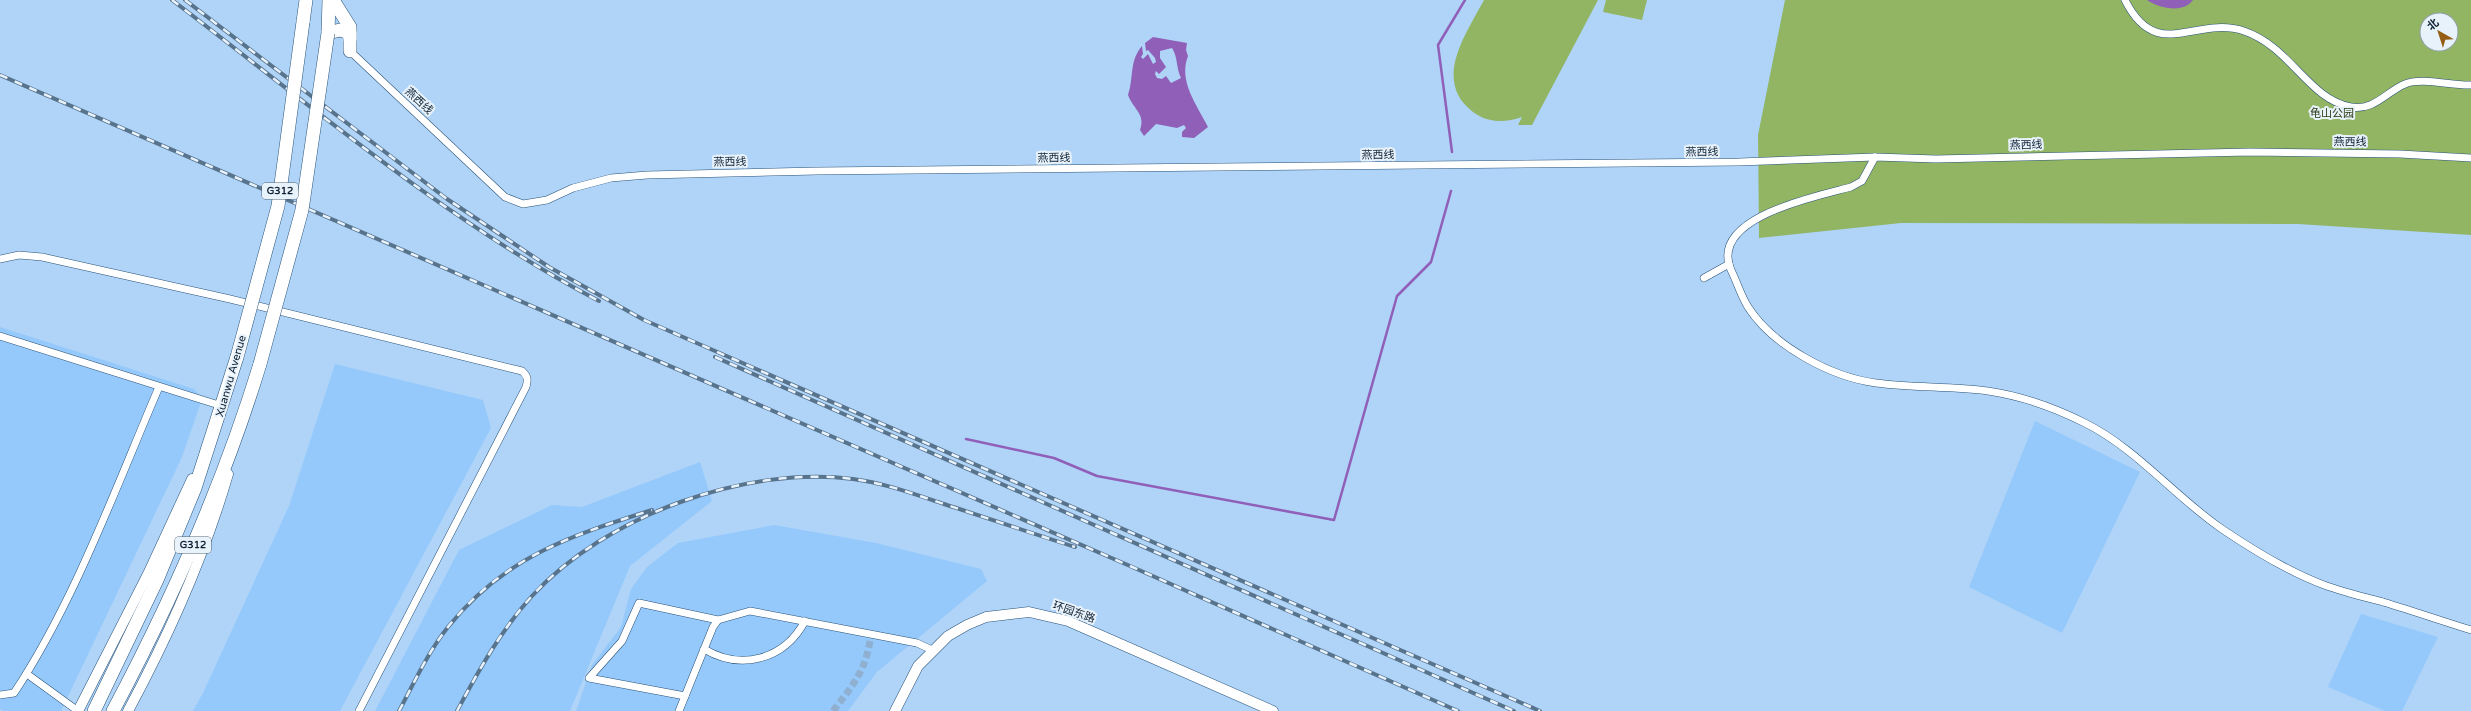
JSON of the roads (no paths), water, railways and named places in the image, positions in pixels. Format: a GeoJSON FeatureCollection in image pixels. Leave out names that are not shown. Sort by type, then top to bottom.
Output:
{"type":"FeatureCollection","features":[{"type":"Feature","properties":{"kind":"highway","name":"Xuanwu Avenue"},"geometry":{"type":"LineString","coordinates":[[94,711],[157,580],[189,503],[216,428],[278,206],[306,0]]}},
{"type":"Feature","properties":{"kind":"highway","name":"G312"},"geometry":{"type":"LineString","coordinates":[[112,711],[138,664],[177,583],[222,478],[242,423],[260,364],[302,210],[328,33],[329,0]]}},
{"type":"Feature","properties":{"kind":"highway"},"geometry":{"type":"LineString","coordinates":[[333,0],[350,27],[350,51]]}},
{"type":"Feature","properties":{"kind":"highway"},"geometry":{"type":"LineString","coordinates":[[328,33],[340,30],[350,33],[350,51]]}},
{"type":"Feature","properties":{"kind":"street"},"geometry":{"type":"LineString","coordinates":[[2125,0],[2140,22],[2147,29],[2158,34],[2179,34],[2209,27],[2224,27],[2258,37],[2287,58],[2321,95],[2351,107],[2373,104],[2405,84],[2416,82],[2471,85]]}},
{"type":"Feature","properties":{"kind":"street","name":"燕西线"},"geometry":{"type":"LineString","coordinates":[[350,51],[505,197],[523,204],[547,200],[573,188],[611,178],[647,175],[824,171],[1739,162],[1875,157],[1936,159],[2250,152],[2400,154],[2471,158]]}},
{"type":"Feature","properties":{"kind":"street"},"geometry":{"type":"LineString","coordinates":[[1875,157],[1862,181],[1851,187],[1779,209],[1749,222],[1736,233],[1729,251],[1729,264],[1748,307],[1762,324],[1808,360],[1834,372],[1876,383],[1988,391],[2039,403],[2085,423],[2114,440],[2127,449],[2187,503],[2222,529],[2284,567],[2324,585],[2471,630]]}},
{"type":"Feature","properties":{"kind":"street"},"geometry":{"type":"LineString","coordinates":[[0,259],[19,255],[42,257],[230,299],[522,371],[526,375],[528,381],[526,387],[359,711]]}},
{"type":"Feature","properties":{"kind":"street"},"geometry":{"type":"LineString","coordinates":[[1704,278],[1729,264]]}},
{"type":"Feature","properties":{"kind":"street"},"geometry":{"type":"LineString","coordinates":[[0,336],[222,406]]}},
{"type":"Feature","properties":{"kind":"street"},"geometry":{"type":"LineString","coordinates":[[0,695],[14,693],[27,674],[68,598],[159,387]]}},
{"type":"Feature","properties":{"kind":"street"},"geometry":{"type":"LineString","coordinates":[[128,711],[159,653],[213,527],[242,423]]}},
{"type":"Feature","properties":{"kind":"street"},"geometry":{"type":"LineString","coordinates":[[27,674],[78,711],[148,574],[216,428]]}},
{"type":"Feature","properties":{"kind":"street"},"geometry":{"type":"LineString","coordinates":[[685,696],[589,678],[622,641],[639,603],[718,620],[750,610],[916,643],[932,650]]}},
{"type":"Feature","properties":{"kind":"street","name":"环园东路"},"geometry":{"type":"LineString","coordinates":[[894,711],[918,666],[932,650],[967,625],[986,617],[1029,612],[1048,615],[1104,635],[1273,711]]}},
{"type":"Feature","properties":{"kind":"street"},"geometry":{"type":"LineString","coordinates":[[679,711],[704,649],[718,620]]}},
{"type":"Feature","properties":{"kind":"street"},"geometry":{"type":"LineString","coordinates":[[704,649],[720,658],[738,661],[765,658],[789,644],[805,621]]}},
{"type":"Feature","properties":{"kind":"waterway"},"geometry":{"type":"LineString","coordinates":[[1452,152],[1438,45],[1465,0]]}},
{"type":"Feature","properties":{"kind":"waterway"},"geometry":{"type":"LineString","coordinates":[[966,439],[1054,458],[1097,476],[1334,520],[1397,296],[1431,262],[1451,191]]}},
{"type":"Feature","properties":{"kind":"tunnel"},"geometry":{"type":"LineString","coordinates":[[833,711],[853,684],[863,667],[871,634]]}},
{"type":"Feature","properties":{"kind":"railway"},"geometry":{"type":"LineString","coordinates":[[172,0],[327,120],[433,198],[487,235],[542,269],[599,301]]}},
{"type":"Feature","properties":{"kind":"railway"},"geometry":{"type":"LineString","coordinates":[[185,0],[447,199],[549,267],[644,320],[1540,711]]}},
{"type":"Feature","properties":{"kind":"railway"},"geometry":{"type":"LineString","coordinates":[[0,75],[1130,566],[1458,711]]}},
{"type":"Feature","properties":{"kind":"railway"},"geometry":{"type":"LineString","coordinates":[[715,357],[1514,711]]}},
{"type":"Feature","properties":{"kind":"railway"},"geometry":{"type":"LineString","coordinates":[[457,711],[482,666],[510,623],[532,596],[562,567],[598,542],[637,520],[680,502],[724,489],[768,480],[811,477],[853,479],[888,486],[1075,547]]}},
{"type":"Feature","properties":{"kind":"railway"},"geometry":{"type":"LineString","coordinates":[[399,711],[434,647],[448,627],[469,603],[492,583],[516,566],[540,552],[566,540],[593,529],[652,510]]}},
{"type":"Feature","properties":{"kind":"park label","name":"龟山公园"},"geometry":{"type":"Point","coordinates":[2332,113]}}]}
